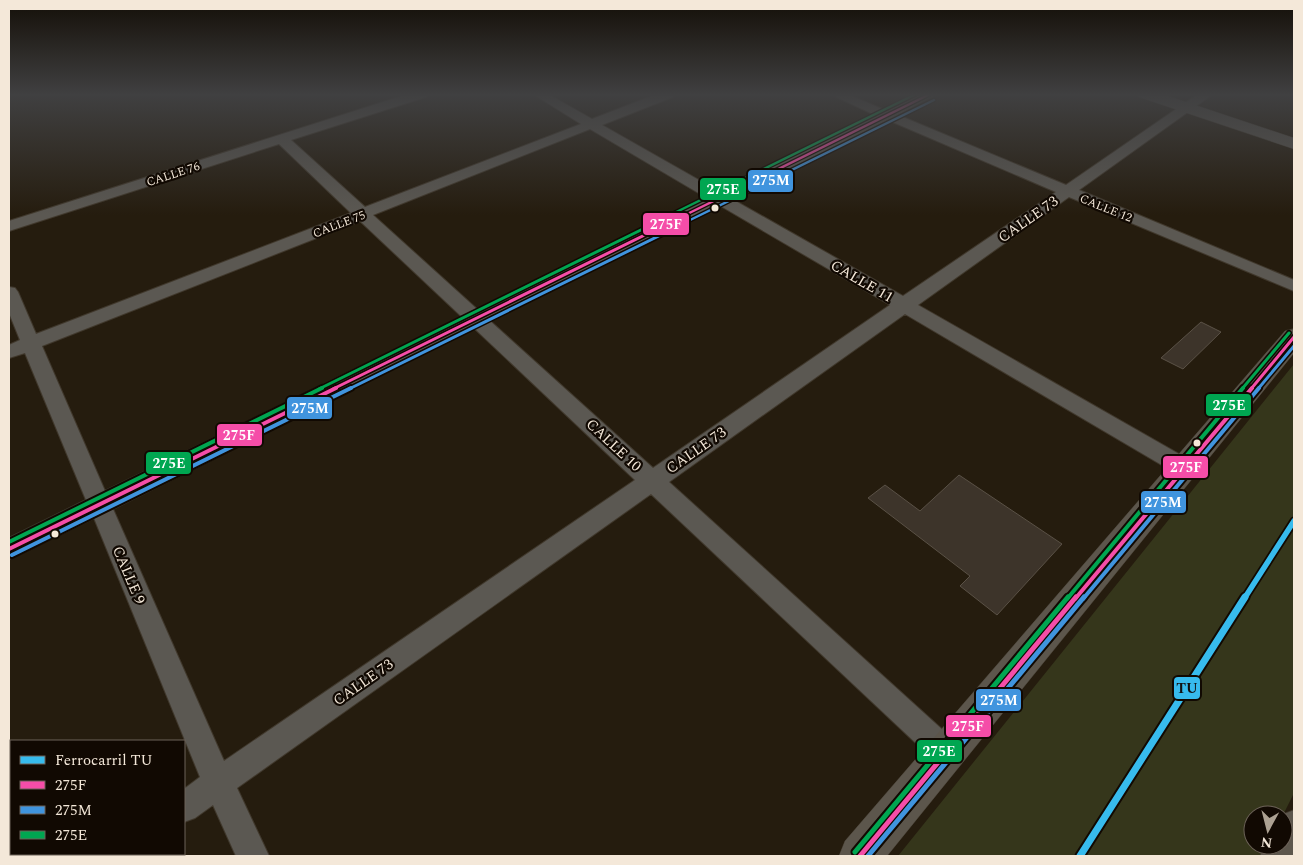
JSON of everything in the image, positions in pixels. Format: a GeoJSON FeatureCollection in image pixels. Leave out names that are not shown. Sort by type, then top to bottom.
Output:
{"type":"FeatureCollection","features":[{"type":"Feature","properties":{"kind":"highway"},"geometry":{"type":"LineString","coordinates":[[860,856],[1294,337]]}},
{"type":"Feature","properties":{"kind":"highway"},"geometry":{"type":"LineString","coordinates":[[1281,856],[1294,830]]}},
{"type":"Feature","properties":{"kind":"street","name":"CALLE 76"},"geometry":{"type":"LineString","coordinates":[[9,226],[296,134]]}},
{"type":"Feature","properties":{"kind":"street","name":"CALLE 75"},"geometry":{"type":"LineString","coordinates":[[9,352],[566,134]]}},
{"type":"Feature","properties":{"kind":"street","name":"CALLE 11"},"geometry":{"type":"LineString","coordinates":[[610,134],[1185,468]]}},
{"type":"Feature","properties":{"kind":"street"},"geometry":{"type":"LineString","coordinates":[[9,549],[850,134]]}},
{"type":"Feature","properties":{"kind":"street","name":"CALLE 12"},"geometry":{"type":"LineString","coordinates":[[930,134],[1294,286]]}},
{"type":"Feature","properties":{"kind":"street","name":"CALLE 73"},"geometry":{"type":"LineString","coordinates":[[185,806],[1150,134]]}},
{"type":"Feature","properties":{"kind":"street"},"geometry":{"type":"LineString","coordinates":[[1272,134],[1294,144]]}},
{"type":"Feature","properties":{"kind":"street","name":"CALLE 10"},"geometry":{"type":"LineString","coordinates":[[281,139],[946,752]]}},
{"type":"Feature","properties":{"kind":"street","name":"CALLE 9"},"geometry":{"type":"LineString","coordinates":[[9,292],[218,783],[252,856]]}},
{"type":"Feature","properties":{"kind":"green space"},"geometry":{"type":"Polygon","coordinates":[[[1294,364],[1294,793],[1288,805],[1243,805],[1243,855],[1262,856],[898,856],[1294,364]]]}},
{"type":"Feature","properties":{"kind":"building"},"geometry":{"type":"Polygon","coordinates":[[[1201,322],[1221,332],[1183,369],[1161,358],[1201,322]]]}},
{"type":"Feature","properties":{"kind":"building"},"geometry":{"type":"Polygon","coordinates":[[[959,475],[1062,544],[997,615],[960,586],[970,576],[868,498],[885,485],[920,511],[959,475]]]}},
{"type":"Feature","properties":{"kind":"rail line","name":"TU"},"geometry":{"type":"LineString","coordinates":[[1080,856],[1294,521]]}},
{"type":"Feature","properties":{"kind":"transit line","name":"275E"},"geometry":{"type":"LineString","coordinates":[[9,542],[834,134]]}},
{"type":"Feature","properties":{"kind":"transit line","name":"275F"},"geometry":{"type":"LineString","coordinates":[[9,549],[848,134]]}},
{"type":"Feature","properties":{"kind":"transit line","name":"275M"},"geometry":{"type":"LineString","coordinates":[[12,555],[864,134]]}},
{"type":"Feature","properties":{"kind":"transit line","name":"275E"},"geometry":{"type":"LineString","coordinates":[[855,852],[1289,333]]}},
{"type":"Feature","properties":{"kind":"transit line","name":"275F"},"geometry":{"type":"LineString","coordinates":[[860,856],[1294,337]]}},
{"type":"Feature","properties":{"kind":"transit line","name":"275M"},"geometry":{"type":"LineString","coordinates":[[868,856],[1294,346]]}}]}
